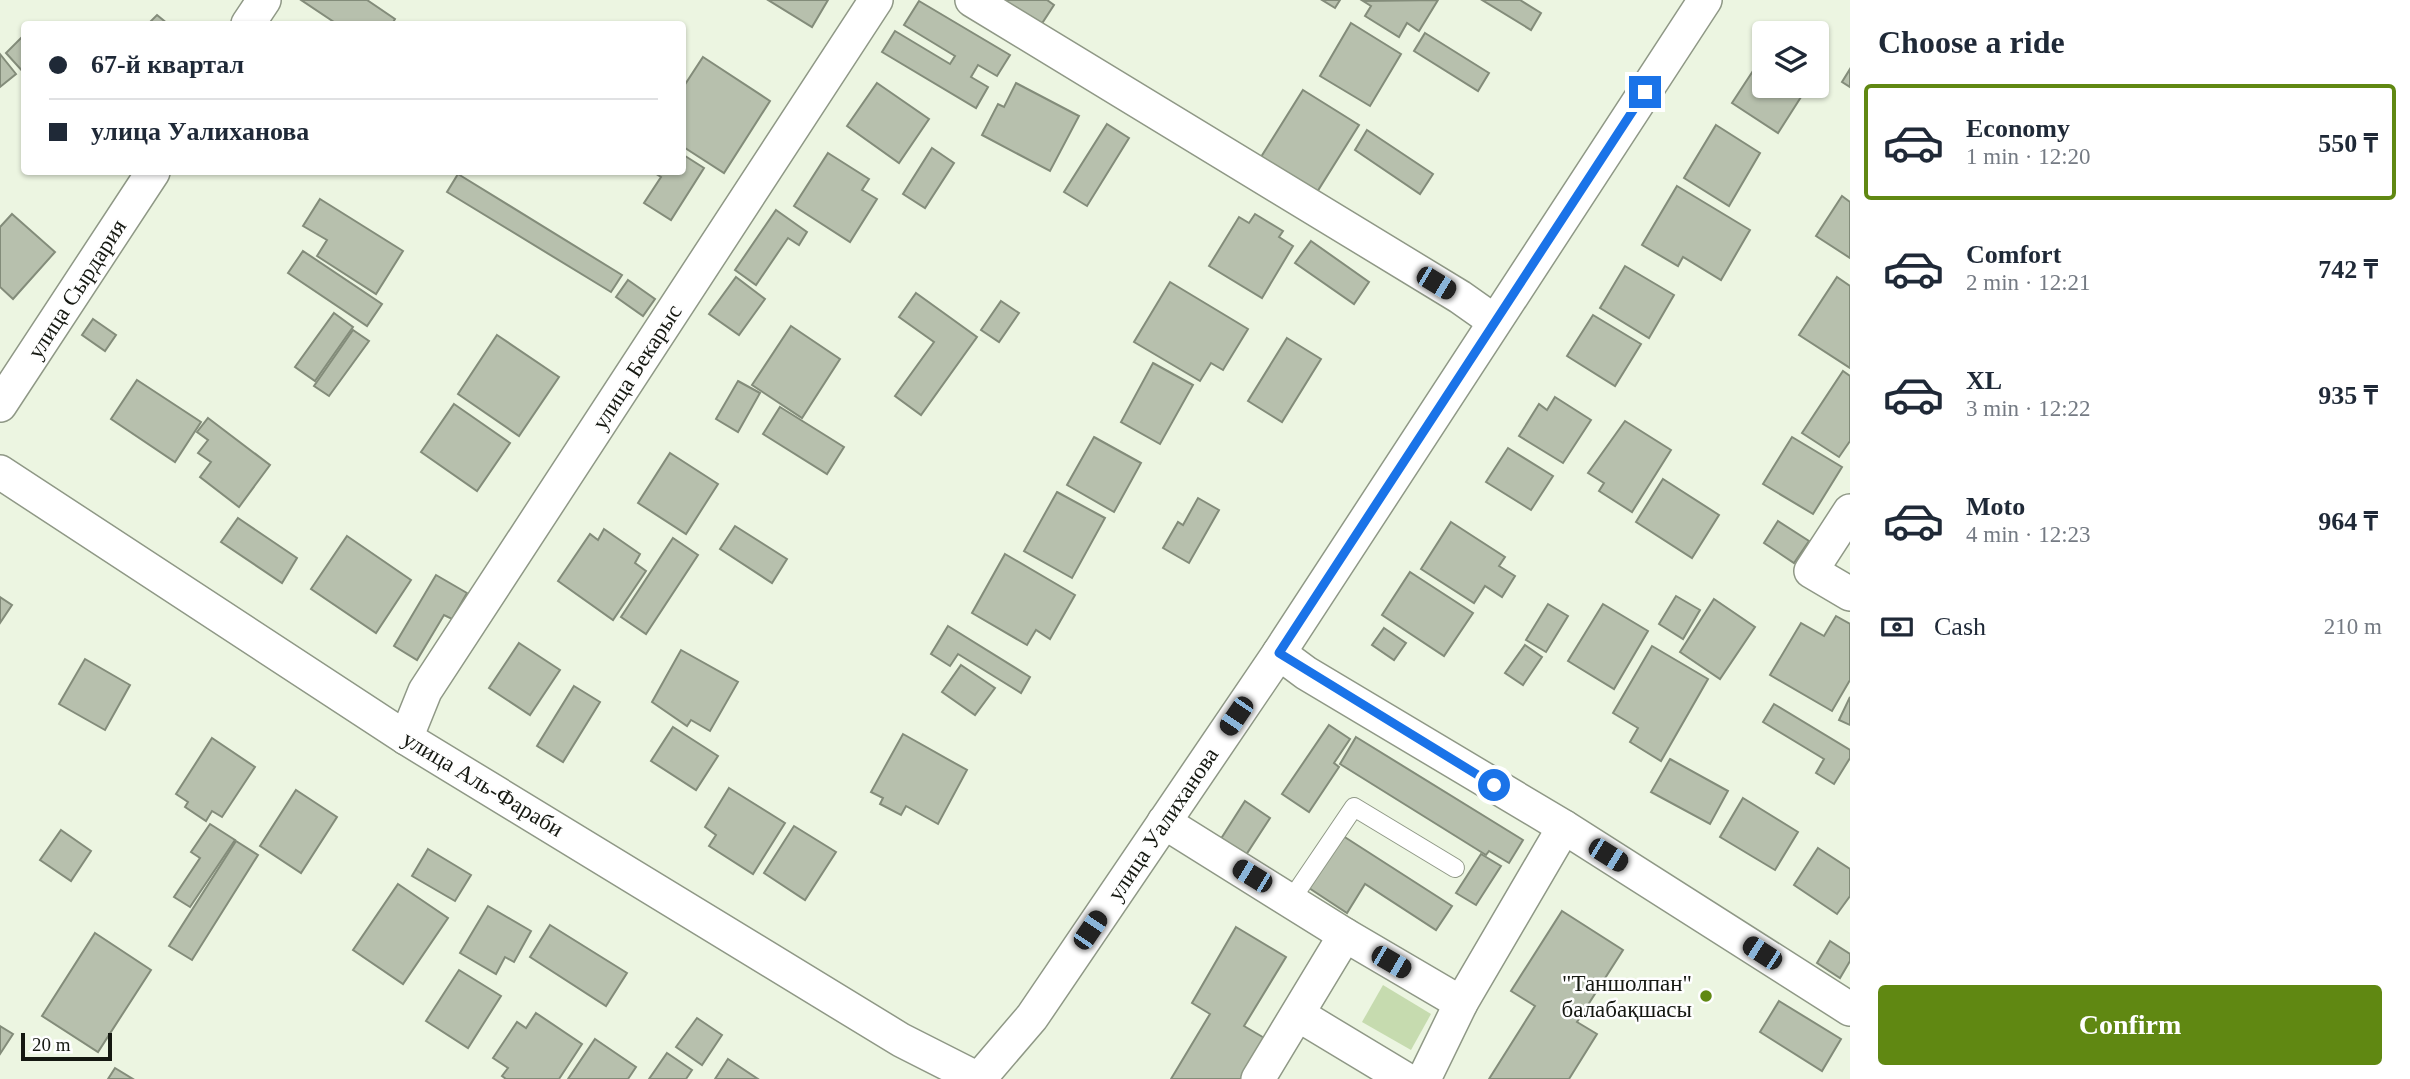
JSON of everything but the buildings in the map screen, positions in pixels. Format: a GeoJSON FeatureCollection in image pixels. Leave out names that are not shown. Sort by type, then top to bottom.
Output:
{"type":"FeatureCollection","features":[{"type":"Feature","properties":{"kind":"street"},"geometry":{"type":"LineString","coordinates":[[250,21],[264,0]]}},
{"type":"Feature","properties":{"kind":"street","name":"улица Бекарыс"},"geometry":{"type":"LineString","coordinates":[[406,738],[425,691],[876,0]]}},
{"type":"Feature","properties":{"kind":"street"},"geometry":{"type":"LineString","coordinates":[[972,0],[1460,297],[1494,321]]}},
{"type":"Feature","properties":{"kind":"street","name":"улица Уалиханова"},"geometry":{"type":"LineString","coordinates":[[978,1079],[1032,1017],[1279,653],[1705,0]]}},
{"type":"Feature","properties":{"kind":"street","name":"улица Сырдария"},"geometry":{"type":"LineString","coordinates":[[0,405],[151,175]]}},
{"type":"Feature","properties":{"kind":"street","name":"улица Аль-Фараби"},"geometry":{"type":"LineString","coordinates":[[0,472],[406,738],[901,1040],[978,1079]]}},
{"type":"Feature","properties":{"kind":"street"},"geometry":{"type":"LineString","coordinates":[[1850,511],[1811,571],[1850,594]]}},
{"type":"Feature","properties":{"kind":"street"},"geometry":{"type":"LineString","coordinates":[[1279,653],[1564,827],[1850,1009]]}},
{"type":"Feature","properties":{"kind":"street"},"geometry":{"type":"LineString","coordinates":[[1164,822],[1345,935],[1461,1003]]}},
{"type":"Feature","properties":{"kind":"street"},"geometry":{"type":"LineString","coordinates":[[1424,1079],[1461,1003],[1564,827]]}},
{"type":"Feature","properties":{"kind":"street"},"geometry":{"type":"LineString","coordinates":[[1258,1079],[1345,935]]}},
{"type":"Feature","properties":{"kind":"street"},"geometry":{"type":"LineString","coordinates":[[1299,1014],[1405,1079]]}},
{"type":"Feature","properties":{"kind":"lane"},"geometry":{"type":"LineString","coordinates":[[1291,900],[1354,807],[1455,868]]}},
{"type":"Feature","properties":{"kind":"green space"},"geometry":{"type":"Polygon","coordinates":[[[1383,985],[1431,1014],[1411,1050],[1362,1022],[1383,985]]]}},
{"type":"Feature","properties":{"kind":"place","name":"\"Таншолпан\" балабақшасы"},"geometry":{"type":"Point","coordinates":[1706,996]}},
{"type":"Feature","properties":{"kind":"route"},"geometry":{"type":"LineString","coordinates":[[1494,785],[1306,673],[1279,653],[1645,92]]}}]}
